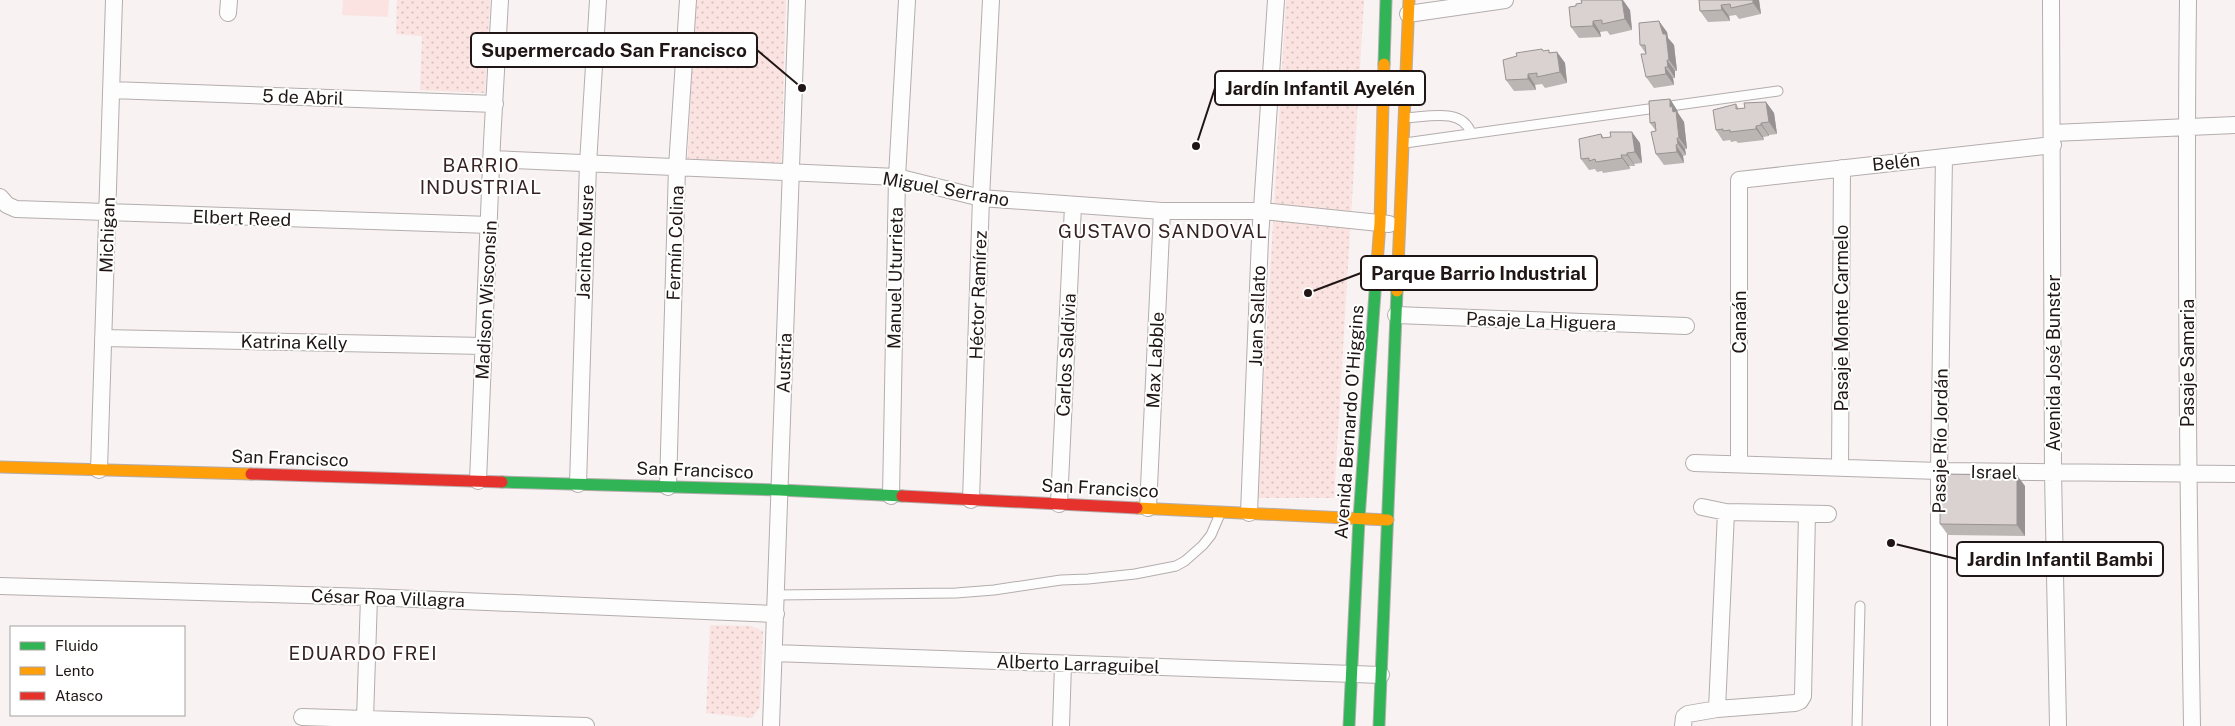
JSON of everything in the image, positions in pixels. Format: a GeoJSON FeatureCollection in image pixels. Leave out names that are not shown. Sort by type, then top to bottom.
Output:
{"type":"FeatureCollection","features":[{"type":"Feature","properties":{"kind":"main road","name":"Avenida Bernardo O'Higgins"},"geometry":{"type":"LineString","coordinates":[[1349,726],[1359,519],[1380,223],[1386,0]]}},
{"type":"Feature","properties":{"kind":"main road"},"geometry":{"type":"LineString","coordinates":[[1379,726],[1409,7]]}},
{"type":"Feature","properties":{"kind":"main road","name":"San Francisco"},"geometry":{"type":"LineString","coordinates":[[0,467],[780,490],[1388,520]]}},
{"type":"Feature","properties":{"kind":"street","name":"Michigan"},"geometry":{"type":"LineString","coordinates":[[99,470],[114,0]]}},
{"type":"Feature","properties":{"kind":"street","name":"Madison Wisconsin"},"geometry":{"type":"LineString","coordinates":[[478,481],[490,225],[491,159],[496,104],[500,0]]}},
{"type":"Feature","properties":{"kind":"street","name":"Jacinto Musre"},"geometry":{"type":"LineString","coordinates":[[578,484],[588,164],[598,0]]}},
{"type":"Feature","properties":{"kind":"street","name":"Fermín Colina"},"geometry":{"type":"LineString","coordinates":[[668,487],[677,167],[688,0]]}},
{"type":"Feature","properties":{"kind":"street","name":"Austria"},"geometry":{"type":"LineString","coordinates":[[771,726],[797,0]]}},
{"type":"Feature","properties":{"kind":"street","name":"Manuel Uturrieta"},"geometry":{"type":"LineString","coordinates":[[891,496],[897,177],[907,0]]}},
{"type":"Feature","properties":{"kind":"street","name":"Héctor Ramírez"},"geometry":{"type":"LineString","coordinates":[[971,500],[990,0]]}},
{"type":"Feature","properties":{"kind":"street","name":"Juan Sallato"},"geometry":{"type":"LineString","coordinates":[[1249,513],[1262,211],[1276,0]]}},
{"type":"Feature","properties":{"kind":"street"},"geometry":{"type":"LineString","coordinates":[[1409,7],[1506,0]]}},
{"type":"Feature","properties":{"kind":"street","name":"Avenida José Bunster"},"geometry":{"type":"LineString","coordinates":[[2051,0],[2053,472],[2058,726]]}},
{"type":"Feature","properties":{"kind":"street","name":"Pasaje Samaria"},"geometry":{"type":"LineString","coordinates":[[2188,0],[2186,128],[2192,726]]}},
{"type":"Feature","properties":{"kind":"street","name":"5 de Abril"},"geometry":{"type":"LineString","coordinates":[[110,90],[496,104]]}},
{"type":"Feature","properties":{"kind":"street","name":"Belén"},"geometry":{"type":"LineString","coordinates":[[1739,180],[1944,157],[2053,139],[2235,125]]}},
{"type":"Feature","properties":{"kind":"street","name":"Pasaje Río Jordán"},"geometry":{"type":"LineString","coordinates":[[1939,726],[1939,471],[1944,157]]}},
{"type":"Feature","properties":{"kind":"street","name":"Miguel Serrano"},"geometry":{"type":"LineString","coordinates":[[491,159],[897,177],[981,198],[1162,211],[1262,211],[1401,226]]}},
{"type":"Feature","properties":{"kind":"street","name":"Pasaje Monte Carmelo"},"geometry":{"type":"LineString","coordinates":[[1840,467],[1842,168]]}},
{"type":"Feature","properties":{"kind":"street","name":"Canaán"},"geometry":{"type":"LineString","coordinates":[[1739,180],[1739,464]]}},
{"type":"Feature","properties":{"kind":"street","name":"Elbert Reed"},"geometry":{"type":"LineString","coordinates":[[0,196],[7,205],[16,209],[107,214],[490,225]]}},
{"type":"Feature","properties":{"kind":"street","name":"Carlos Saldivia"},"geometry":{"type":"LineString","coordinates":[[1059,504],[1073,206]]}},
{"type":"Feature","properties":{"kind":"street","name":"Max Labble"},"geometry":{"type":"LineString","coordinates":[[1148,508],[1162,211]]}},
{"type":"Feature","properties":{"kind":"street","name":"Pasaje La Higuera"},"geometry":{"type":"LineString","coordinates":[[1396,315],[1686,326]]}},
{"type":"Feature","properties":{"kind":"street","name":"Katrina Kelly"},"geometry":{"type":"LineString","coordinates":[[103,338],[484,346]]}},
{"type":"Feature","properties":{"kind":"street","name":"Israel"},"geometry":{"type":"LineString","coordinates":[[1694,463],[1939,471],[2235,474]]}},
{"type":"Feature","properties":{"kind":"street"},"geometry":{"type":"LineString","coordinates":[[1702,507],[1726,512],[1828,514]]}},
{"type":"Feature","properties":{"kind":"street"},"geometry":{"type":"LineString","coordinates":[[1717,709],[1726,512]]}},
{"type":"Feature","properties":{"kind":"street"},"geometry":{"type":"LineString","coordinates":[[1683,726],[1684,717],[1688,714],[1717,709],[1795,703],[1800,701],[1803,696],[1807,514]]}},
{"type":"Feature","properties":{"kind":"street","name":"César Roa Villagra"},"geometry":{"type":"LineString","coordinates":[[0,586],[369,597],[776,614]]}},
{"type":"Feature","properties":{"kind":"street"},"geometry":{"type":"LineString","coordinates":[[365,719],[369,597]]}},
{"type":"Feature","properties":{"kind":"street","name":"Alberto Larraguibel"},"geometry":{"type":"LineString","coordinates":[[774,653],[1381,675]]}},
{"type":"Feature","properties":{"kind":"street"},"geometry":{"type":"LineString","coordinates":[[1061,726],[1063,664]]}},
{"type":"Feature","properties":{"kind":"street"},"geometry":{"type":"LineString","coordinates":[[302,717],[586,726]]}},
{"type":"Feature","properties":{"kind":"lane"},"geometry":{"type":"LineString","coordinates":[[1403,143],[1778,91]]}},
{"type":"Feature","properties":{"kind":"lane"},"geometry":{"type":"LineString","coordinates":[[1404,118],[1455,116],[1466,122],[1471,134]]}},
{"type":"Feature","properties":{"kind":"lane"},"geometry":{"type":"LineString","coordinates":[[776,595],[956,593],[1003,589],[1061,580],[1115,577],[1176,566],[1195,554],[1204,545],[1211,535],[1220,512]]}},
{"type":"Feature","properties":{"kind":"lane"},"geometry":{"type":"LineString","coordinates":[[1857,726],[1860,606]]}},
{"type":"Feature","properties":{"kind":"shaded area"},"geometry":{"type":"Polygon","coordinates":[[[343,0],[389,0],[388,17],[342,15],[343,0]]]}},
{"type":"Feature","properties":{"kind":"shaded area"},"geometry":{"type":"Polygon","coordinates":[[[397,0],[490,0],[485,93],[420,90],[422,36],[396,34],[397,0]]]}},
{"type":"Feature","properties":{"kind":"shaded area"},"geometry":{"type":"Polygon","coordinates":[[[696,0],[786,0],[781,172],[687,169],[696,0]]]}},
{"type":"Feature","properties":{"kind":"shaded area"},"geometry":{"type":"Polygon","coordinates":[[[1286,0],[1364,0],[1334,498],[1257,498],[1286,0]]]}},
{"type":"Feature","properties":{"kind":"shaded area"},"geometry":{"type":"Polygon","coordinates":[[[710,625],[751,626],[763,631],[760,707],[752,718],[706,713],[710,625]]]}},
{"type":"Feature","properties":{"kind":"building"},"geometry":{"type":"Polygon","coordinates":[[[1581,0],[1622,0],[1625,19],[1602,24],[1602,20],[1593,21],[1593,26],[1571,27],[1569,7],[1582,3],[1581,0]]]}},
{"type":"Feature","properties":{"kind":"building"},"geometry":{"type":"Polygon","coordinates":[[[1699,0],[1753,0],[1753,3],[1731,8],[1730,4],[1721,5],[1722,10],[1700,11],[1699,0]]]}},
{"type":"Feature","properties":{"kind":"building"},"geometry":{"type":"Polygon","coordinates":[[[1659,21],[1663,34],[1666,34],[1668,67],[1665,67],[1666,74],[1646,77],[1641,54],[1646,54],[1645,45],[1640,45],[1639,23],[1659,21]]]}},
{"type":"Feature","properties":{"kind":"building"},"geometry":{"type":"Polygon","coordinates":[[[1542,49],[1543,51],[1549,50],[1549,53],[1557,52],[1560,72],[1537,77],[1537,73],[1528,74],[1528,79],[1506,80],[1503,60],[1517,56],[1516,53],[1542,49]]]}},
{"type":"Feature","properties":{"kind":"building"},"geometry":{"type":"Polygon","coordinates":[[[1670,99],[1670,107],[1672,106],[1673,112],[1676,111],[1679,138],[1677,138],[1678,144],[1676,145],[1677,152],[1656,154],[1651,132],[1656,131],[1655,122],[1650,123],[1649,101],[1670,99]]]}},
{"type":"Feature","properties":{"kind":"building"},"geometry":{"type":"Polygon","coordinates":[[[1766,102],[1769,122],[1761,123],[1761,125],[1756,126],[1756,129],[1730,132],[1730,130],[1723,131],[1723,129],[1716,130],[1713,110],[1736,104],[1736,109],[1745,108],[1744,103],[1766,102]]]}},
{"type":"Feature","properties":{"kind":"building"},"geometry":{"type":"Polygon","coordinates":[[[1610,132],[1632,132],[1635,152],[1621,155],[1622,158],[1596,162],[1595,159],[1589,161],[1589,158],[1581,159],[1579,139],[1601,134],[1602,138],[1611,137],[1610,132]]]}},
{"type":"Feature","properties":{"kind":"building"},"geometry":{"type":"Polygon","coordinates":[[[1940,474],[2017,475],[2017,525],[1940,524],[1940,474]]]}},
{"type":"Feature","properties":{"kind":"traffic: fast"},"geometry":{"type":"LineString","coordinates":[[1384,64],[1386,0]]}},
{"type":"Feature","properties":{"kind":"traffic: fast"},"geometry":{"type":"LineString","coordinates":[[1349,726],[1359,519],[1376,278]]}},
{"type":"Feature","properties":{"kind":"traffic: fast"},"geometry":{"type":"LineString","coordinates":[[1379,726],[1397,291]]}},
{"type":"Feature","properties":{"kind":"traffic: fast"},"geometry":{"type":"LineString","coordinates":[[502,482],[780,490],[902,496]]}},
{"type":"Feature","properties":{"kind":"traffic: slow"},"geometry":{"type":"LineString","coordinates":[[1397,291],[1409,0]]}},
{"type":"Feature","properties":{"kind":"traffic: slow"},"geometry":{"type":"LineString","coordinates":[[1376,278],[1380,223],[1384,64]]}},
{"type":"Feature","properties":{"kind":"traffic: slow"},"geometry":{"type":"LineString","coordinates":[[0,467],[251,474]]}},
{"type":"Feature","properties":{"kind":"traffic: slow"},"geometry":{"type":"LineString","coordinates":[[1137,508],[1388,520]]}},
{"type":"Feature","properties":{"kind":"traffic: jam"},"geometry":{"type":"LineString","coordinates":[[251,474],[502,482]]}},
{"type":"Feature","properties":{"kind":"traffic: jam"},"geometry":{"type":"LineString","coordinates":[[902,496],[1137,508]]}},
{"type":"Feature","properties":{"kind":"place","name":"Supermercado San Francisco"},"geometry":{"type":"Point","coordinates":[802,88]}},
{"type":"Feature","properties":{"kind":"place","name":"Jardín Infantil Ayelén"},"geometry":{"type":"Point","coordinates":[1196,146]}},
{"type":"Feature","properties":{"kind":"place","name":"Parque Barrio Industrial"},"geometry":{"type":"Point","coordinates":[1308,293]}},
{"type":"Feature","properties":{"kind":"place","name":"Jardin Infantil Bambi"},"geometry":{"type":"Point","coordinates":[1891,543]}},
{"type":"Feature","properties":{"kind":"district","name":"BARRIO INDUSTRIAL"},"geometry":{"type":"Point","coordinates":[481,176]}},
{"type":"Feature","properties":{"kind":"district","name":"GUSTAVO SANDOVAL"},"geometry":{"type":"Point","coordinates":[1163,231]}},
{"type":"Feature","properties":{"kind":"district","name":"EDUARDO FREI"},"geometry":{"type":"Point","coordinates":[363,653]}}]}
